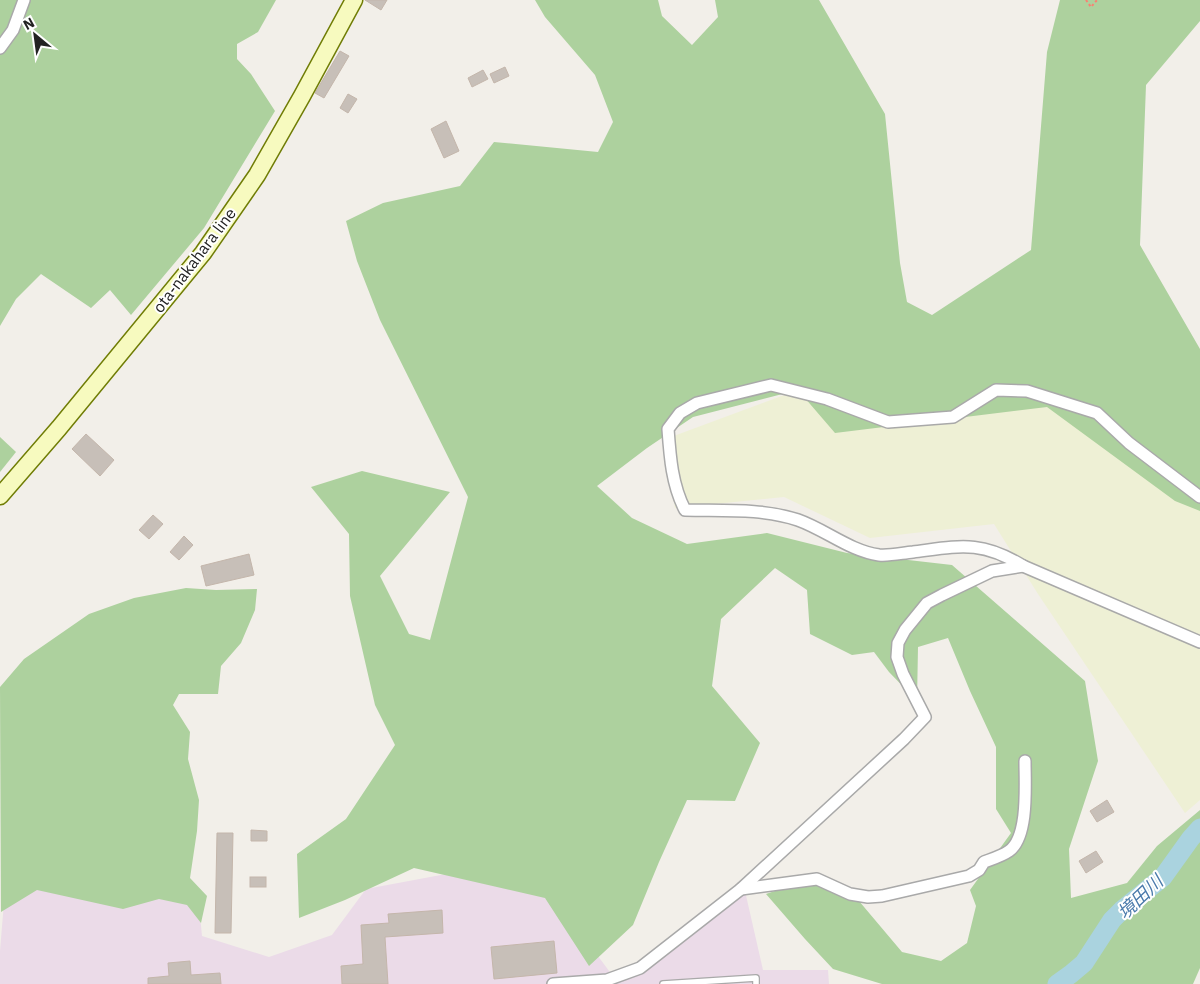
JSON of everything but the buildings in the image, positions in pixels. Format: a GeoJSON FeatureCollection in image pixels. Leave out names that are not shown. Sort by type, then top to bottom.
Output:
{"type":"FeatureCollection","features":[{"type":"Feature","properties":{"kind":"main road","name":"ota-nakahara line"},"geometry":{"type":"LineString","coordinates":[[0,496],[204,253],[261,167],[354,0]]}},
{"type":"Feature","properties":{"kind":"street"},"geometry":{"type":"LineString","coordinates":[[0,48],[13,30],[24,0]]}},
{"type":"Feature","properties":{"kind":"street"},"geometry":{"type":"LineString","coordinates":[[1200,497],[1129,443],[1097,413],[1027,391],[996,390],[953,417],[888,422],[827,399],[772,385],[697,403],[680,413],[668,429],[674,480],[678,496],[685,510],[748,512],[786,517],[801,521],[865,552],[881,555],[965,545],[992,550],[1007,556],[1023,566],[1200,642]]}},
{"type":"Feature","properties":{"kind":"street"},"geometry":{"type":"LineString","coordinates":[[553,984],[607,980],[640,968],[741,889],[904,739],[925,717],[903,674],[897,657],[898,643],[901,637],[927,603],[992,571],[1023,566]]}},
{"type":"Feature","properties":{"kind":"street"},"geometry":{"type":"LineString","coordinates":[[741,889],[817,879],[850,894],[868,897],[882,896],[969,876],[980,870],[984,862],[1008,852],[1017,844],[1024,818],[1025,761]]}},
{"type":"Feature","properties":{"kind":"lane"},"geometry":{"type":"LineString","coordinates":[[663,984],[756,978],[756,984]]}},
{"type":"Feature","properties":{"kind":"path"},"geometry":{"type":"LineString","coordinates":[[1086,0],[1091,7],[1097,0]]}},
{"type":"Feature","properties":{"kind":"shaded area"},"geometry":{"type":"Polygon","coordinates":[[[505,863],[549,890],[615,979],[745,891],[763,970],[828,970],[829,984],[0,984],[0,951],[4,902],[32,878],[199,905],[202,936],[269,957],[332,935],[366,889],[505,863]]]}},
{"type":"Feature","properties":{"kind":"green space"},"geometry":{"type":"Polygon","coordinates":[[[0,0],[276,0],[258,32],[237,44],[237,59],[251,74],[275,111],[204,228],[131,315],[110,290],[91,308],[41,274],[16,299],[0,326],[0,0]]]}},
{"type":"Feature","properties":{"kind":"green space"},"geometry":{"type":"Polygon","coordinates":[[[535,0],[658,0],[662,16],[692,45],[718,17],[715,0],[819,0],[885,114],[900,263],[907,302],[932,315],[1031,250],[1047,52],[1060,0],[1200,0],[1200,21],[1146,85],[1140,245],[1200,349],[1200,511],[1175,501],[1047,407],[835,433],[798,390],[693,417],[647,448],[597,486],[632,518],[687,544],[767,533],[847,553],[952,565],[1085,681],[1098,761],[1069,849],[1071,898],[1127,883],[1157,846],[1200,810],[1200,968],[1193,984],[882,984],[833,969],[766,894],[807,880],[859,901],[902,952],[941,961],[967,943],[976,906],[970,890],[1011,833],[996,809],[996,747],[948,638],[918,647],[917,701],[889,672],[874,652],[852,655],[810,634],[807,590],[775,568],[721,619],[712,686],[760,743],[735,801],[687,800],[633,925],[589,966],[545,898],[414,868],[345,900],[299,918],[297,854],[346,819],[395,745],[375,705],[350,596],[349,534],[311,487],[362,471],[450,492],[380,576],[409,634],[430,640],[468,497],[380,320],[357,261],[346,221],[383,203],[460,186],[494,142],[598,152],[613,122],[595,75],[545,17],[535,0]]]}},
{"type":"Feature","properties":{"kind":"green space"},"geometry":{"type":"Polygon","coordinates":[[[798,390],[1048,399],[1200,510],[1200,800],[1185,813],[1038,594],[994,524],[870,538],[784,497],[675,508],[663,440],[798,390]]]}},
{"type":"Feature","properties":{"kind":"green space"},"geometry":{"type":"Polygon","coordinates":[[[0,437],[16,452],[0,472],[0,437]]]}},
{"type":"Feature","properties":{"kind":"green space"},"geometry":{"type":"Polygon","coordinates":[[[186,588],[216,590],[257,589],[255,610],[241,643],[221,666],[218,694],[179,694],[173,705],[190,732],[188,759],[199,800],[197,831],[190,878],[207,896],[201,923],[187,905],[159,899],[123,909],[37,890],[1,912],[0,687],[24,659],[89,614],[134,598],[186,588]]]}},
{"type":"Feature","properties":{"kind":"waterway","name":"境田川"},"geometry":{"type":"LineString","coordinates":[[1057,984],[1084,963],[1112,920],[1163,877],[1200,828]]}}]}
